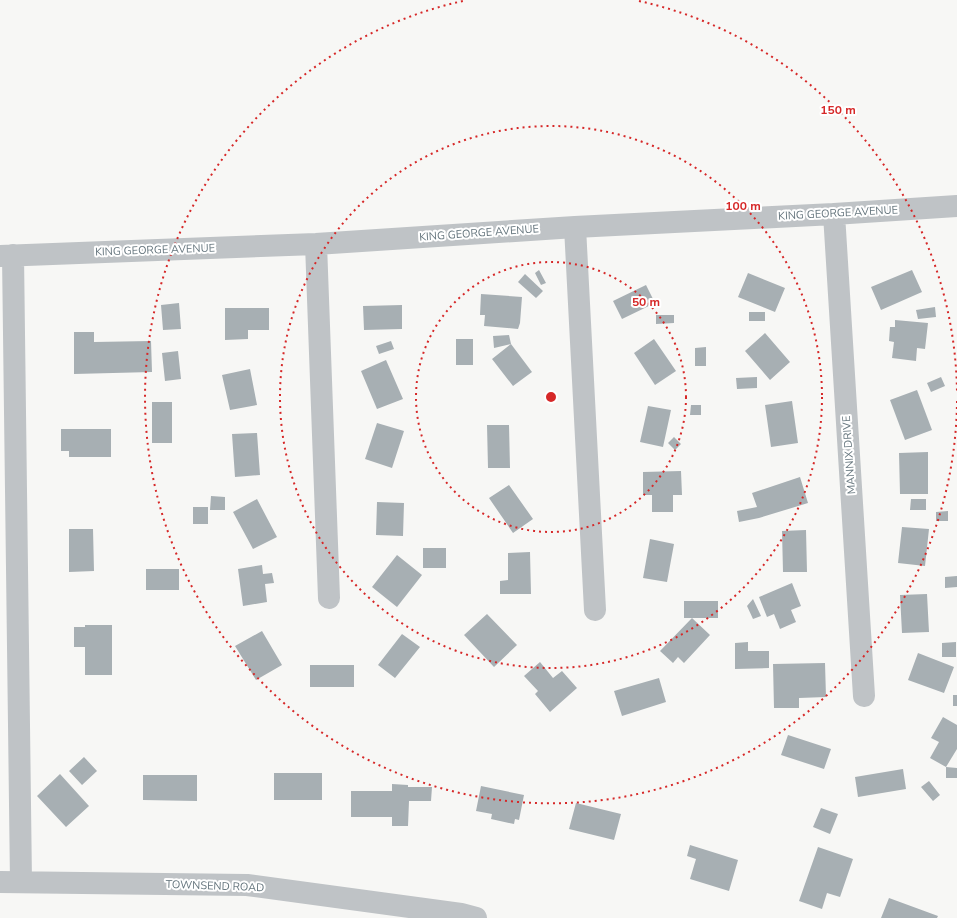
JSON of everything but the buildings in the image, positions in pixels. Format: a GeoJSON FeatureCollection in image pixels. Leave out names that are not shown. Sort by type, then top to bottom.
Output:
{"type":"FeatureCollection","features":[{"type":"Feature","properties":{"kind":"street","name":"KING GEORGE AVENUE"},"geometry":{"type":"LineString","coordinates":[[6,256],[316,244],[575,227],[834,214],[957,206]]}},
{"type":"Feature","properties":{"kind":"street","name":"MANNIX DRIVE"},"geometry":{"type":"LineString","coordinates":[[834,214],[864,696]]}},
{"type":"Feature","properties":{"kind":"street"},"geometry":{"type":"LineString","coordinates":[[575,227],[595,610]]}},
{"type":"Feature","properties":{"kind":"street"},"geometry":{"type":"LineString","coordinates":[[316,244],[329,598]]}},
{"type":"Feature","properties":{"kind":"street"},"geometry":{"type":"LineString","coordinates":[[6,256],[11,882]]}},
{"type":"Feature","properties":{"kind":"street","name":"TOWNSEND ROAD"},"geometry":{"type":"LineString","coordinates":[[11,882],[247,885],[461,914],[476,918]]}}]}
